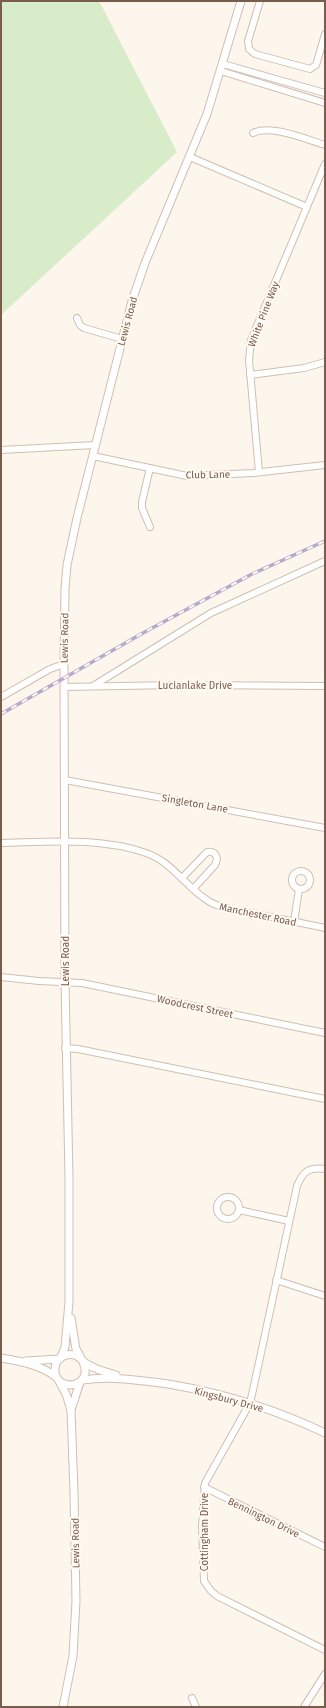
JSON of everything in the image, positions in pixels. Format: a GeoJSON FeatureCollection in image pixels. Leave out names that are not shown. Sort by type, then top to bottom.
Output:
{"type":"FeatureCollection","features":[{"type":"Feature","properties":{"kind":"street","name":"Lewis Road"},"geometry":{"type":"LineString","coordinates":[[60,1358],[64,1352],[67,1335],[69,1302],[69,1177],[65,1048],[64,687],[65,589],[68,565],[95,445],[132,301],[145,263],[207,114],[241,1]]}},
{"type":"Feature","properties":{"kind":"street"},"geometry":{"type":"LineString","coordinates":[[260,1],[248,46],[251,52],[310,69],[316,65],[325,34]]}},
{"type":"Feature","properties":{"kind":"street"},"geometry":{"type":"LineString","coordinates":[[222,68],[325,93]]}},
{"type":"Feature","properties":{"kind":"street"},"geometry":{"type":"LineString","coordinates":[[222,68],[325,103]]}},
{"type":"Feature","properties":{"kind":"street"},"geometry":{"type":"LineString","coordinates":[[252,133],[259,130],[271,130],[325,145]]}},
{"type":"Feature","properties":{"kind":"street"},"geometry":{"type":"LineString","coordinates":[[190,157],[307,207]]}},
{"type":"Feature","properties":{"kind":"street","name":"White Pine Way"},"geometry":{"type":"LineString","coordinates":[[259,472],[250,375],[249,353],[251,340],[325,164]]}},
{"type":"Feature","properties":{"kind":"street"},"geometry":{"type":"LineString","coordinates":[[76,318],[80,325],[84,328],[122,339]]}},
{"type":"Feature","properties":{"kind":"street"},"geometry":{"type":"LineString","coordinates":[[250,375],[304,368],[325,362]]}},
{"type":"Feature","properties":{"kind":"street"},"geometry":{"type":"LineString","coordinates":[[1,450],[95,445]]}},
{"type":"Feature","properties":{"kind":"street","name":"Club Lane"},"geometry":{"type":"LineString","coordinates":[[93,456],[186,476],[259,472],[325,465]]}},
{"type":"Feature","properties":{"kind":"street"},"geometry":{"type":"LineString","coordinates":[[150,468],[142,502],[142,508],[150,527]]}},
{"type":"Feature","properties":{"kind":"street"},"geometry":{"type":"LineString","coordinates":[[94,686],[211,612],[325,562]]}},
{"type":"Feature","properties":{"kind":"street"},"geometry":{"type":"LineString","coordinates":[[1,697],[50,669],[64,664]]}},
{"type":"Feature","properties":{"kind":"street","name":"Lucianlake Drive"},"geometry":{"type":"LineString","coordinates":[[64,687],[176,685],[325,686]]}},
{"type":"Feature","properties":{"kind":"street","name":"Singleton Lane"},"geometry":{"type":"LineString","coordinates":[[65,780],[325,828]]}},
{"type":"Feature","properties":{"kind":"street","name":"Manchester Road"},"geometry":{"type":"LineString","coordinates":[[1,843],[96,843],[145,852],[167,863],[193,889],[212,903],[235,910],[325,928]]}},
{"type":"Feature","properties":{"kind":"street"},"geometry":{"type":"LineString","coordinates":[[182,878],[207,852],[214,852],[216,854],[217,862],[193,889]]}},
{"type":"Feature","properties":{"kind":"street"},"geometry":{"type":"LineString","coordinates":[[294,922],[299,889]]}},
{"type":"Feature","properties":{"kind":"street","name":"Woodcrest Street"},"geometry":{"type":"LineString","coordinates":[[1,977],[89,985],[325,1033]]}},
{"type":"Feature","properties":{"kind":"street"},"geometry":{"type":"LineString","coordinates":[[65,1048],[78,1049],[325,1098]]}},
{"type":"Feature","properties":{"kind":"street","name":"Cottingham Drive"},"geometry":{"type":"LineString","coordinates":[[325,1169],[310,1169],[302,1175],[297,1186],[250,1403],[208,1475],[204,1487],[202,1526],[203,1572],[204,1581],[207,1586],[217,1596],[325,1650]]}},
{"type":"Feature","properties":{"kind":"street"},"geometry":{"type":"LineString","coordinates":[[239,1210],[289,1220]]}},
{"type":"Feature","properties":{"kind":"street"},"geometry":{"type":"LineString","coordinates":[[276,1280],[325,1296]]}},
{"type":"Feature","properties":{"kind":"street","name":"Lewis Road"},"geometry":{"type":"LineString","coordinates":[[69,1302],[74,1341],[82,1361]]}},
{"type":"Feature","properties":{"kind":"street","name":"Kingsbury Drive"},"geometry":{"type":"LineString","coordinates":[[20,1362],[60,1358],[71,1354],[100,1371],[130,1379]]}},
{"type":"Feature","properties":{"kind":"street","name":"Kingsbury Drive"},"geometry":{"type":"LineString","coordinates":[[1,1358],[20,1362],[50,1372],[58,1379],[69,1385],[74,1385],[81,1380],[98,1377],[130,1379],[194,1389],[250,1403],[325,1433]]}},
{"type":"Feature","properties":{"kind":"street"},"geometry":{"type":"LineString","coordinates":[[58,1379],[55,1366],[60,1358]]}},
{"type":"Feature","properties":{"kind":"street"},"geometry":{"type":"LineString","coordinates":[[71,1410],[81,1380],[86,1371],[82,1361]]}},
{"type":"Feature","properties":{"kind":"street","name":"Lewis Road"},"geometry":{"type":"LineString","coordinates":[[58,1379],[66,1394],[71,1410],[75,1500],[76,1622],[73,1656],[63,1707]]}},
{"type":"Feature","properties":{"kind":"street","name":"Bennington Drive"},"geometry":{"type":"LineString","coordinates":[[204,1487],[325,1547]]}},
{"type":"Feature","properties":{"kind":"street"},"geometry":{"type":"LineString","coordinates":[[304,1707],[319,1686],[325,1674]]}},
{"type":"Feature","properties":{"kind":"street"},"geometry":{"type":"LineString","coordinates":[[192,1698],[196,1707]]}},
{"type":"Feature","properties":{"kind":"green space"},"geometry":{"type":"Polygon","coordinates":[[[1,1],[99,1],[177,152],[1,315],[1,1]]]}},
{"type":"Feature","properties":{"kind":"railway"},"geometry":{"type":"LineString","coordinates":[[1,714],[143,633],[252,574],[325,541]]}}]}
